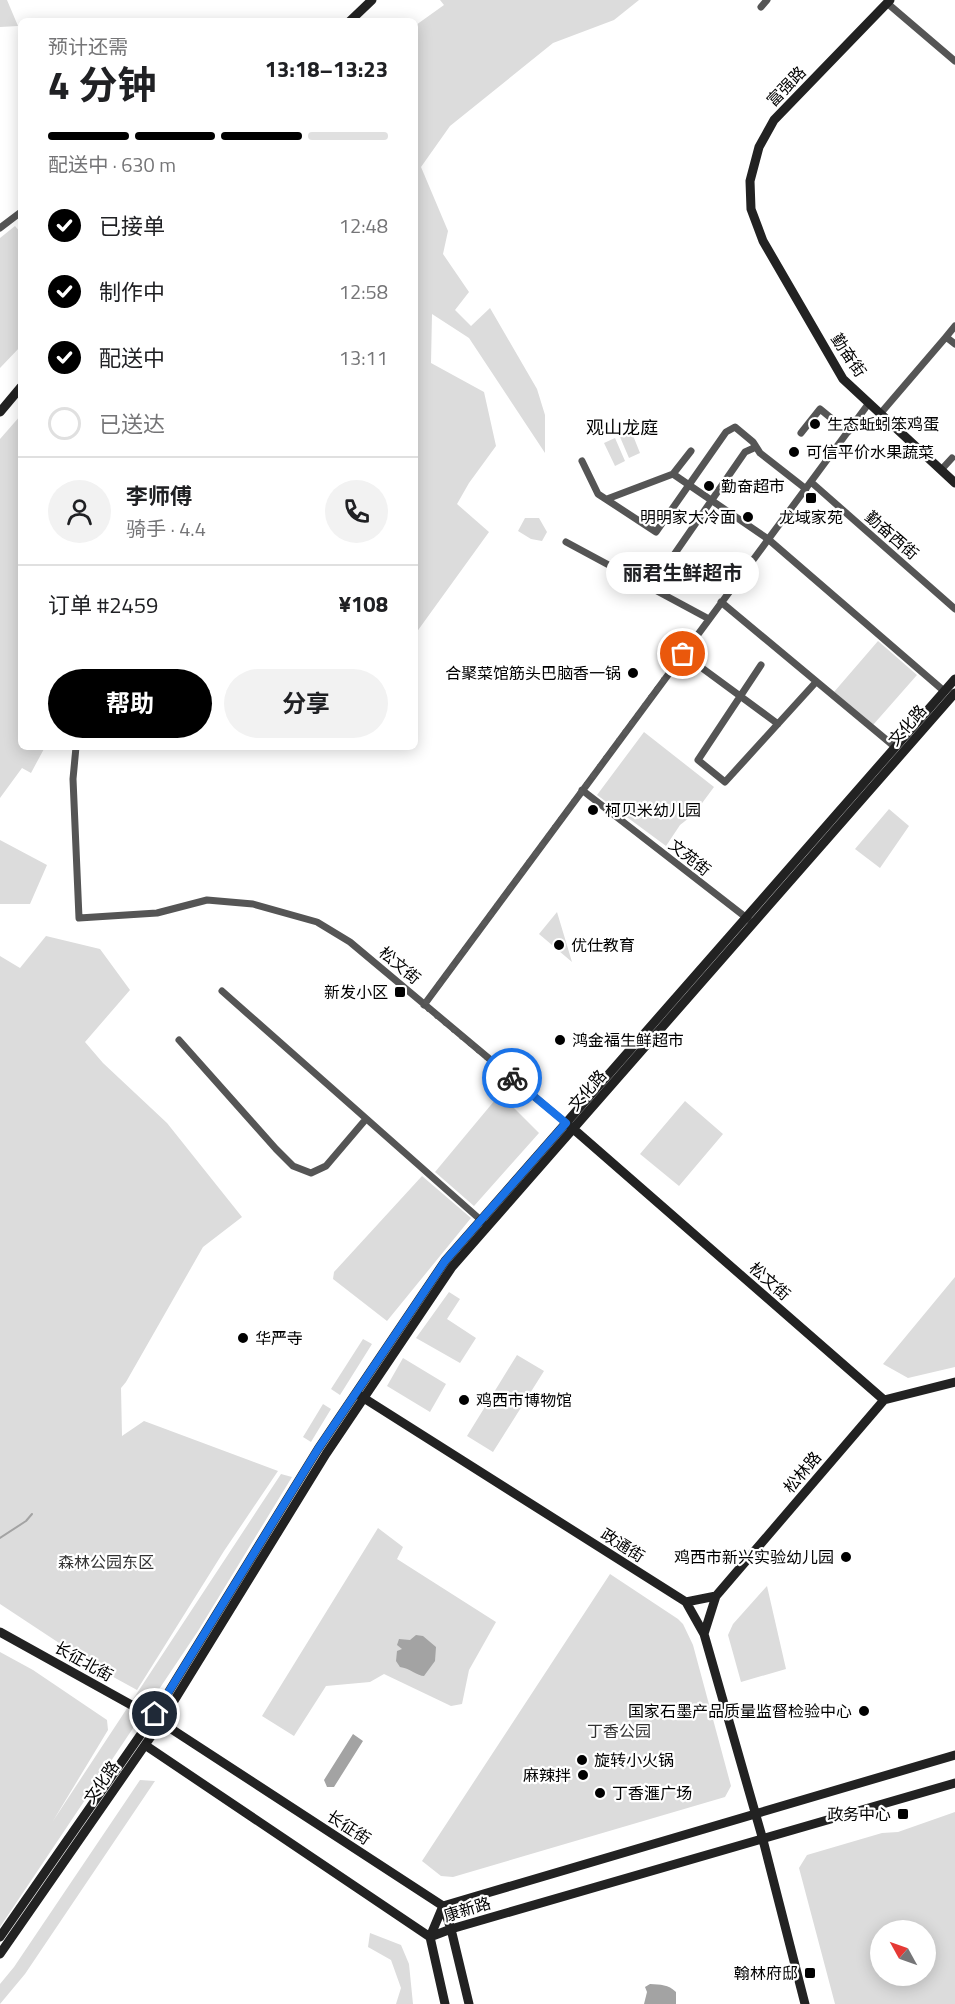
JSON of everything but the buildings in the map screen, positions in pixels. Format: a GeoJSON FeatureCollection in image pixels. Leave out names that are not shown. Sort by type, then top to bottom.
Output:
{"type":"FeatureCollection","features":[{"type":"Feature","properties":{"kind":"main road"},"geometry":{"type":"LineString","coordinates":[[353,18],[372,0]]}},
{"type":"Feature","properties":{"kind":"main road","name":"富强路"},"geometry":{"type":"LineString","coordinates":[[754,216],[751,209],[750,181],[759,147],[774,120],[889,1]]}},
{"type":"Feature","properties":{"kind":"main road","name":"勤奋街"},"geometry":{"type":"LineString","coordinates":[[754,216],[763,241],[843,379],[955,483]]}},
{"type":"Feature","properties":{"kind":"main road"},"geometry":{"type":"LineString","coordinates":[[0,412],[18,391]]}},
{"type":"Feature","properties":{"kind":"main road","name":"文化路"},"geometry":{"type":"LineString","coordinates":[[749,921],[955,679]]}},
{"type":"Feature","properties":{"kind":"main road","name":"文化路"},"geometry":{"type":"LineString","coordinates":[[0,1937],[157,1719],[318,1449],[360,1396],[445,1261],[484,1223],[749,921],[955,693]]}},
{"type":"Feature","properties":{"kind":"main road","name":"松文街"},"geometry":{"type":"LineString","coordinates":[[569,1126],[884,1400]]}},
{"type":"Feature","properties":{"kind":"main road"},"geometry":{"type":"LineString","coordinates":[[884,1400],[955,1382]]}},
{"type":"Feature","properties":{"kind":"main road","name":"政通街"},"geometry":{"type":"LineString","coordinates":[[360,1396],[686,1602],[704,1634],[763,1840]]}},
{"type":"Feature","properties":{"kind":"main road","name":"松林路"},"geometry":{"type":"LineString","coordinates":[[716,1596],[884,1400]]}},
{"type":"Feature","properties":{"kind":"main road"},"geometry":{"type":"LineString","coordinates":[[686,1602],[716,1596],[704,1634]]}},
{"type":"Feature","properties":{"kind":"main road","name":"长征北街"},"geometry":{"type":"LineString","coordinates":[[0,1632],[157,1719]]}},
{"type":"Feature","properties":{"kind":"main road","name":"文化路"},"geometry":{"type":"LineString","coordinates":[[0,1954],[145,1745],[157,1719]]}},
{"type":"Feature","properties":{"kind":"main road","name":"长征街"},"geometry":{"type":"LineString","coordinates":[[157,1719],[443,1906]]}},
{"type":"Feature","properties":{"kind":"main road"},"geometry":{"type":"LineString","coordinates":[[145,1745],[430,1937],[445,2004]]}},
{"type":"Feature","properties":{"kind":"main road","name":"康新路"},"geometry":{"type":"LineString","coordinates":[[430,1937],[443,1906],[955,1755]]}},
{"type":"Feature","properties":{"kind":"main road","name":"康新路"},"geometry":{"type":"LineString","coordinates":[[430,1937],[955,1783]]}},
{"type":"Feature","properties":{"kind":"main road"},"geometry":{"type":"LineString","coordinates":[[763,1840],[806,2004]]}},
{"type":"Feature","properties":{"kind":"main road"},"geometry":{"type":"LineString","coordinates":[[443,1906],[451,1929],[469,2004]]}},
{"type":"Feature","properties":{"kind":"street"},"geometry":{"type":"LineString","coordinates":[[761,7],[767,0]]}},
{"type":"Feature","properties":{"kind":"street"},"geometry":{"type":"LineString","coordinates":[[889,1],[955,61]]}},
{"type":"Feature","properties":{"kind":"street"},"geometry":{"type":"LineString","coordinates":[[0,228],[18,214]]}},
{"type":"Feature","properties":{"kind":"street"},"geometry":{"type":"LineString","coordinates":[[880,414],[955,326]]}},
{"type":"Feature","properties":{"kind":"street"},"geometry":{"type":"LineString","coordinates":[[946,337],[955,344]]}},
{"type":"Feature","properties":{"kind":"street"},"geometry":{"type":"LineString","coordinates":[[424,1005],[869,404]]}},
{"type":"Feature","properties":{"kind":"street"},"geometry":{"type":"LineString","coordinates":[[801,433],[820,409],[848,432]]}},
{"type":"Feature","properties":{"kind":"street"},"geometry":{"type":"LineString","coordinates":[[582,461],[598,494],[656,532],[726,432],[735,427],[753,442],[761,454],[806,489]]}},
{"type":"Feature","properties":{"kind":"street"},"geometry":{"type":"LineString","coordinates":[[651,588],[744,452],[756,447]]}},
{"type":"Feature","properties":{"kind":"street"},"geometry":{"type":"LineString","coordinates":[[607,499],[673,474],[691,451]]}},
{"type":"Feature","properties":{"kind":"street"},"geometry":{"type":"LineString","coordinates":[[941,470],[952,458]]}},
{"type":"Feature","properties":{"kind":"street"},"geometry":{"type":"LineString","coordinates":[[673,474],[768,539],[944,691]]}},
{"type":"Feature","properties":{"kind":"street","name":"勤奋西街"},"geometry":{"type":"LineString","coordinates":[[811,482],[955,609]]}},
{"type":"Feature","properties":{"kind":"street"},"geometry":{"type":"LineString","coordinates":[[566,542],[709,619]]}},
{"type":"Feature","properties":{"kind":"street"},"geometry":{"type":"LineString","coordinates":[[722,602],[895,747]]}},
{"type":"Feature","properties":{"kind":"street"},"geometry":{"type":"LineString","coordinates":[[683,654],[778,724]]}},
{"type":"Feature","properties":{"kind":"street"},"geometry":{"type":"LineString","coordinates":[[761,665],[698,760],[725,782],[816,682]]}},
{"type":"Feature","properties":{"kind":"street","name":"松文街"},"geometry":{"type":"LineString","coordinates":[[76,750],[73,778],[79,918],[157,913],[207,900],[253,904],[317,922],[350,942],[569,1126]]}},
{"type":"Feature","properties":{"kind":"street","name":"文苑街"},"geometry":{"type":"LineString","coordinates":[[582,790],[749,921]]}},
{"type":"Feature","properties":{"kind":"street"},"geometry":{"type":"LineString","coordinates":[[222,991],[484,1223]]}},
{"type":"Feature","properties":{"kind":"street"},"geometry":{"type":"LineString","coordinates":[[179,1040],[293,1166],[311,1173],[326,1166],[366,1119]]}},
{"type":"Feature","properties":{"kind":"green space"},"geometry":{"type":"Polygon","coordinates":[[[0,0],[7,0],[18,26],[0,27],[0,0]]]}},
{"type":"Feature","properties":{"kind":"green space"},"geometry":{"type":"Polygon","coordinates":[[[440,0],[639,0],[614,20],[553,43],[450,126],[421,167],[448,231],[443,254],[469,292],[455,310],[471,326],[490,308],[537,389],[545,415],[545,453],[469,338],[432,314],[431,363],[484,392],[496,446],[457,504],[489,532],[418,630],[418,24],[444,5],[440,0]]]}},
{"type":"Feature","properties":{"kind":"green space"},"geometry":{"type":"Polygon","coordinates":[[[15,226],[18,230],[18,349],[0,368],[0,238],[15,226]]]}},
{"type":"Feature","properties":{"kind":"green space"},"geometry":{"type":"Polygon","coordinates":[[[18,418],[18,750],[43,750],[31,773],[22,768],[0,798],[0,439],[18,418]]]}},
{"type":"Feature","properties":{"kind":"green space"},"geometry":{"type":"Polygon","coordinates":[[[632,433],[640,453],[629,458],[620,437],[632,433]]]}},
{"type":"Feature","properties":{"kind":"green space"},"geometry":{"type":"Polygon","coordinates":[[[615,438],[625,461],[615,466],[604,443],[615,438]]]}},
{"type":"Feature","properties":{"kind":"green space"},"geometry":{"type":"Polygon","coordinates":[[[525,518],[539,518],[547,532],[542,541],[531,539],[518,531],[525,518]]]}},
{"type":"Feature","properties":{"kind":"green space"},"geometry":{"type":"Polygon","coordinates":[[[878,641],[917,675],[873,725],[834,692],[878,641]]]}},
{"type":"Feature","properties":{"kind":"green space"},"geometry":{"type":"Polygon","coordinates":[[[644,732],[714,787],[694,814],[680,825],[666,846],[597,795],[644,732]]]}},
{"type":"Feature","properties":{"kind":"green space"},"geometry":{"type":"Polygon","coordinates":[[[889,809],[909,826],[880,868],[855,849],[889,809]]]}},
{"type":"Feature","properties":{"kind":"green space"},"geometry":{"type":"Polygon","coordinates":[[[0,840],[47,865],[30,904],[0,904],[0,840]]]}},
{"type":"Feature","properties":{"kind":"green space"},"geometry":{"type":"Polygon","coordinates":[[[557,912],[572,962],[539,934],[557,912]]]}},
{"type":"Feature","properties":{"kind":"green space","name":"森林公园东区"},"geometry":{"type":"Polygon","coordinates":[[[46,936],[100,949],[130,990],[85,1042],[103,1063],[167,1123],[242,1217],[203,1247],[121,1388],[122,1436],[144,1421],[278,1471],[224,1551],[137,1690],[97,1668],[0,1604],[0,956],[20,968],[46,936]]]}},
{"type":"Feature","properties":{"kind":"green space"},"geometry":{"type":"Polygon","coordinates":[[[500,1094],[539,1133],[474,1206],[435,1172],[500,1094]]]}},
{"type":"Feature","properties":{"kind":"green space"},"geometry":{"type":"Polygon","coordinates":[[[685,1101],[723,1134],[679,1186],[640,1154],[685,1101]]]}},
{"type":"Feature","properties":{"kind":"green space"},"geometry":{"type":"Polygon","coordinates":[[[422,1176],[471,1218],[387,1321],[333,1279],[334,1272],[422,1176]]]}},
{"type":"Feature","properties":{"kind":"green space"},"geometry":{"type":"Polygon","coordinates":[[[955,1277],[955,1367],[908,1378],[883,1364],[955,1277]]]}},
{"type":"Feature","properties":{"kind":"green space"},"geometry":{"type":"Polygon","coordinates":[[[449,1292],[460,1299],[447,1319],[476,1338],[460,1363],[416,1338],[449,1292]]]}},
{"type":"Feature","properties":{"kind":"green space"},"geometry":{"type":"Polygon","coordinates":[[[363,1339],[372,1344],[340,1395],[331,1389],[363,1339]]]}},
{"type":"Feature","properties":{"kind":"green space"},"geometry":{"type":"Polygon","coordinates":[[[517,1355],[544,1371],[493,1452],[467,1436],[517,1355]]]}},
{"type":"Feature","properties":{"kind":"green space"},"geometry":{"type":"Polygon","coordinates":[[[403,1358],[446,1384],[430,1412],[387,1386],[403,1358]]]}},
{"type":"Feature","properties":{"kind":"green space"},"geometry":{"type":"Polygon","coordinates":[[[323,1404],[331,1409],[311,1442],[303,1437],[323,1404]]]}},
{"type":"Feature","properties":{"kind":"green space"},"geometry":{"type":"Polygon","coordinates":[[[281,1474],[292,1477],[198,1631],[0,1927],[0,1652],[33,1670],[107,1720],[108,1730],[53,1821],[281,1474]]]}},
{"type":"Feature","properties":{"kind":"green space"},"geometry":{"type":"Polygon","coordinates":[[[378,1528],[403,1547],[397,1559],[496,1622],[469,1670],[462,1704],[451,1706],[384,1674],[370,1682],[326,1686],[294,1736],[262,1716],[378,1528]]]}},
{"type":"Feature","properties":{"kind":"green space","name":"丁香公园"},"geometry":{"type":"Polygon","coordinates":[[[610,1574],[683,1624],[693,1645],[731,1786],[725,1797],[453,1877],[441,1876],[422,1861],[610,1574]]]}},
{"type":"Feature","properties":{"kind":"green space"},"geometry":{"type":"Polygon","coordinates":[[[767,1586],[786,1669],[741,1682],[728,1635],[733,1624],[767,1586]]]}},
{"type":"Feature","properties":{"kind":"green space"},"geometry":{"type":"Polygon","coordinates":[[[140,1780],[155,1781],[25,1974],[0,2004],[0,1984],[14,1967],[140,1780]]]}},
{"type":"Feature","properties":{"kind":"green space"},"geometry":{"type":"Polygon","coordinates":[[[955,1812],[955,2004],[835,2004],[799,1868],[807,1855],[882,1833],[898,1832],[955,1812]]]}},
{"type":"Feature","properties":{"kind":"green space"},"geometry":{"type":"Polygon","coordinates":[[[370,1933],[401,1945],[409,1964],[413,2004],[396,2004],[401,1988],[391,1960],[368,1947],[370,1933]]]}},
{"type":"Feature","properties":{"kind":"shaded area"},"geometry":{"type":"Polygon","coordinates":[[[416,1635],[423,1636],[436,1647],[435,1661],[424,1676],[400,1667],[396,1661],[397,1651],[402,1649],[397,1645],[399,1639],[410,1640],[416,1635]]]}},
{"type":"Feature","properties":{"kind":"shaded area"},"geometry":{"type":"Polygon","coordinates":[[[353,1734],[363,1741],[334,1787],[327,1787],[324,1780],[353,1734]]]}},
{"type":"Feature","properties":{"kind":"shaded area"},"geometry":{"type":"Polygon","coordinates":[[[650,1984],[664,1985],[673,1989],[676,1992],[676,2004],[644,2004],[647,1992],[645,1987],[650,1984]]]}},
{"type":"Feature","properties":{"kind":"waterway"},"geometry":{"type":"LineString","coordinates":[[0,1538],[26,1521],[32,1514]]}},
{"type":"Feature","properties":{"kind":"way so far"},"geometry":{"type":"LineString","coordinates":[[512,1078],[424,1005],[683,654]]}},
{"type":"Feature","properties":{"kind":"place","name":"生态蚯蚓笨鸡蛋"},"geometry":{"type":"Point","coordinates":[815,424]}},
{"type":"Feature","properties":{"kind":"place","name":"可信平价水果蔬菜"},"geometry":{"type":"Point","coordinates":[794,452]}},
{"type":"Feature","properties":{"kind":"place","name":"勤奋超市"},"geometry":{"type":"Point","coordinates":[709,486]}},
{"type":"Feature","properties":{"kind":"place","name":"龙域家苑"},"geometry":{"type":"Point","coordinates":[811,498]}},
{"type":"Feature","properties":{"kind":"place","name":"明明家大冷面"},"geometry":{"type":"Point","coordinates":[748,517]}},
{"type":"Feature","properties":{"kind":"place","name":"丽君生鲜超市"},"geometry":{"type":"Point","coordinates":[683,654]}},
{"type":"Feature","properties":{"kind":"place","name":"合聚菜馆筋头巴脑香一锅"},"geometry":{"type":"Point","coordinates":[633,673]}},
{"type":"Feature","properties":{"kind":"place","name":"柯贝米幼儿园"},"geometry":{"type":"Point","coordinates":[593,810]}},
{"type":"Feature","properties":{"kind":"place","name":"优仕教育"},"geometry":{"type":"Point","coordinates":[559,945]}},
{"type":"Feature","properties":{"kind":"place","name":"新发小区"},"geometry":{"type":"Point","coordinates":[400,992]}},
{"type":"Feature","properties":{"kind":"place","name":"鸿金福生鲜超市"},"geometry":{"type":"Point","coordinates":[560,1040]}},
{"type":"Feature","properties":{"kind":"place","name":"华严寺"},"geometry":{"type":"Point","coordinates":[243,1338]}},
{"type":"Feature","properties":{"kind":"place","name":"鸡西市博物馆"},"geometry":{"type":"Point","coordinates":[464,1400]}},
{"type":"Feature","properties":{"kind":"place","name":"鸡西市新兴实验幼儿园"},"geometry":{"type":"Point","coordinates":[846,1557]}},
{"type":"Feature","properties":{"kind":"place","name":"国家石墨产品质量监督检验中心"},"geometry":{"type":"Point","coordinates":[864,1711]}},
{"type":"Feature","properties":{"kind":"place","name":"旋转小火锅"},"geometry":{"type":"Point","coordinates":[582,1760]}},
{"type":"Feature","properties":{"kind":"place","name":"麻辣拌"},"geometry":{"type":"Point","coordinates":[583,1775]}},
{"type":"Feature","properties":{"kind":"place","name":"丁香滙广场"},"geometry":{"type":"Point","coordinates":[600,1793]}},
{"type":"Feature","properties":{"kind":"place","name":"政务中心"},"geometry":{"type":"Point","coordinates":[903,1814]}},
{"type":"Feature","properties":{"kind":"place","name":"翰林府邸"},"geometry":{"type":"Point","coordinates":[810,1973]}},
{"type":"Feature","properties":{"kind":"district","name":"观山龙庭"},"geometry":{"type":"Point","coordinates":[622,427]}},
{"type":"Feature","properties":{"kind":"route"},"geometry":{"type":"LineString","coordinates":[[155,1714],[318,1449],[445,1261],[566,1123],[512,1078]]}}]}
